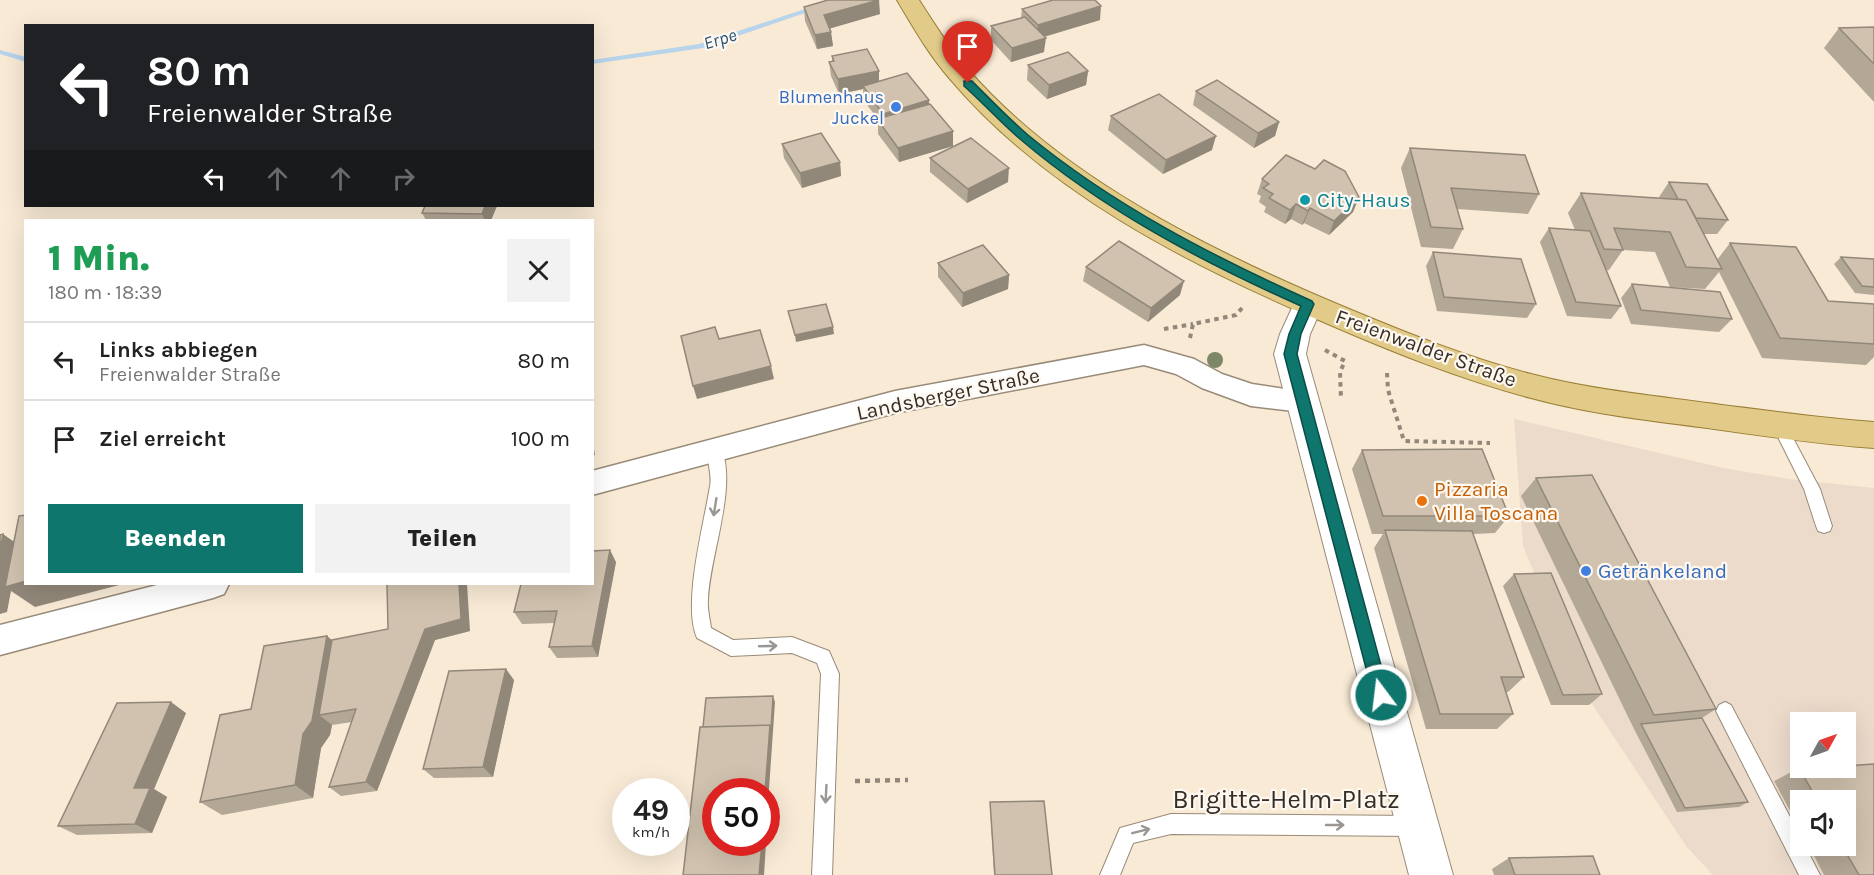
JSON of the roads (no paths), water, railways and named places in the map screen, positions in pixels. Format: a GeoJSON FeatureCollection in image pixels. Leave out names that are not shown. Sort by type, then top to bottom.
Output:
{"type":"FeatureCollection","features":[{"type":"Feature","properties":{"kind":"main road","name":"Freienwalder Straße"},"geometry":{"type":"LineString","coordinates":[[908,0],[938,48],[965,80],[1017,131],[1058,163],[1133,215],[1234,271],[1392,339],[1487,373],[1532,386],[1605,402],[1874,435]]}},
{"type":"Feature","properties":{"kind":"main road"},"geometry":{"type":"LineString","coordinates":[[1308,304],[1295,334],[1290,354],[1431,875]]}},
{"type":"Feature","properties":{"kind":"street","name":"Landsberger Straße"},"geometry":{"type":"LineString","coordinates":[[594,482],[896,402],[1144,355],[1184,366],[1212,381],[1242,392],[1302,401]]}},
{"type":"Feature","properties":{"kind":"street"},"geometry":{"type":"LineString","coordinates":[[0,640],[209,585]]}},
{"type":"Feature","properties":{"kind":"lane"},"geometry":{"type":"LineString","coordinates":[[1779,425],[1812,489],[1824,526]]}},
{"type":"Feature","properties":{"kind":"lane"},"geometry":{"type":"LineString","coordinates":[[715,450],[720,476],[699,601],[703,632],[731,648],[792,645],[823,657],[830,674],[822,875]]}},
{"type":"Feature","properties":{"kind":"lane"},"geometry":{"type":"LineString","coordinates":[[1725,711],[1810,875]]}},
{"type":"Feature","properties":{"kind":"lane","name":"Brigitte-Helm-Platz"},"geometry":{"type":"LineString","coordinates":[[1110,875],[1127,835],[1171,824],[1417,826]]}},
{"type":"Feature","properties":{"kind":"waterway","name":"Erpe"},"geometry":{"type":"LineString","coordinates":[[594,62],[700,46],[827,3],[844,0]]}},
{"type":"Feature","properties":{"kind":"waterway","name":"Erpe"},"geometry":{"type":"LineString","coordinates":[[0,52],[24,59]]}},
{"type":"Feature","properties":{"kind":"place","name":"Blumenhaus Juckel"},"geometry":{"type":"Point","coordinates":[896,107]}},
{"type":"Feature","properties":{"kind":"place","name":"City-Haus"},"geometry":{"type":"Point","coordinates":[1305,200]}},
{"type":"Feature","properties":{"kind":"place","name":"Pizzaria Villa Toscana"},"geometry":{"type":"Point","coordinates":[1422,501]}},
{"type":"Feature","properties":{"kind":"place","name":"Getränkeland"},"geometry":{"type":"Point","coordinates":[1586,571]}}]}
